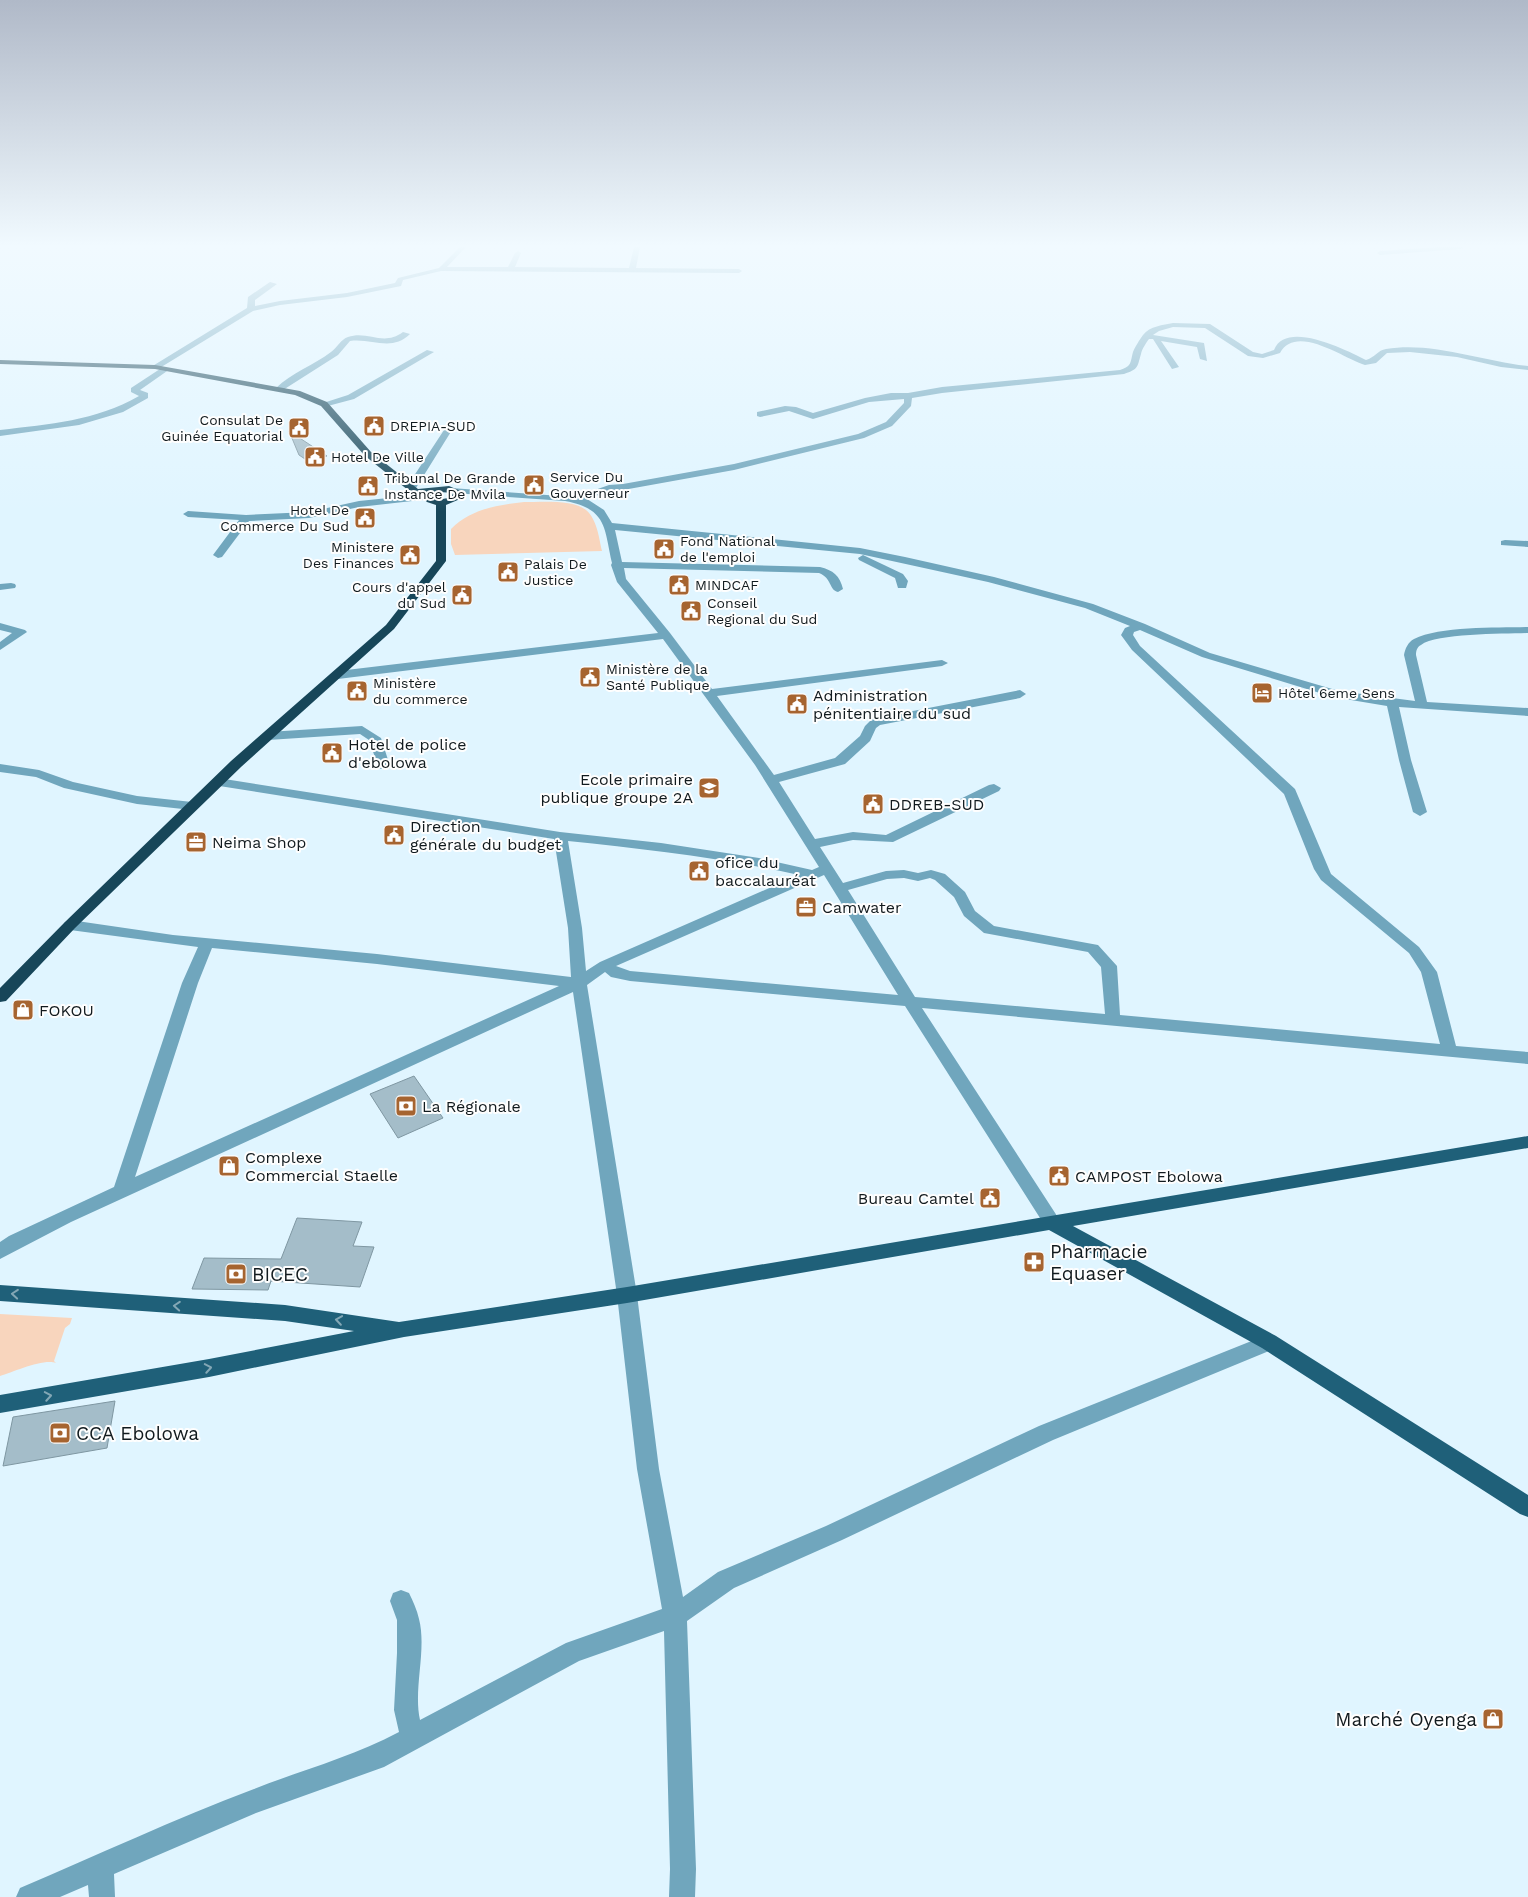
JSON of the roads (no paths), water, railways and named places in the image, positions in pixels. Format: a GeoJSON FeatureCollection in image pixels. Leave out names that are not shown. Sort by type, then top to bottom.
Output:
{"type":"FeatureCollection","features":[{"type":"Feature","properties":{"kind":"highway"},"geometry":{"type":"LineString","coordinates":[[0,362],[166,369],[297,392],[324,404],[368,454],[416,492],[429,494],[443,489],[458,492],[457,498],[444,502],[431,501],[429,494]]}},
{"type":"Feature","properties":{"kind":"highway"},"geometry":{"type":"LineString","coordinates":[[0,997],[70,925],[192,806],[390,627],[441,561],[440,540],[444,502]]}},
{"type":"Feature","properties":{"kind":"main road"},"geometry":{"type":"LineString","coordinates":[[0,1404],[210,1368],[404,1330],[1053,1224],[1528,1142]]}},
{"type":"Feature","properties":{"kind":"main road"},"geometry":{"type":"LineString","coordinates":[[1053,1224],[1270,1342],[1528,1507]]}},
{"type":"Feature","properties":{"kind":"main road"},"geometry":{"type":"LineString","coordinates":[[0,1292],[285,1313],[404,1330]]}},
{"type":"Feature","properties":{"kind":"street"},"geometry":{"type":"LineString","coordinates":[[155,368],[207,336]]}},
{"type":"Feature","properties":{"kind":"street"},"geometry":{"type":"LineString","coordinates":[[280,388],[335,353],[348,339],[389,342],[398,340],[404,336]]}},
{"type":"Feature","properties":{"kind":"street"},"geometry":{"type":"LineString","coordinates":[[760,414],[791,408],[806,416],[813,416],[868,400],[900,395],[908,396],[942,390],[1122,372],[1131,369],[1136,363],[1137,353],[1146,336],[1201,345],[1204,359]]}},
{"type":"Feature","properties":{"kind":"street"},"geometry":{"type":"LineString","coordinates":[[1223,336],[1245,352],[1264,356],[1276,352],[1279,346],[1289,340],[1303,339],[1330,345],[1365,363],[1373,361],[1385,351],[1410,350],[1437,352],[1500,365],[1528,368]]}},
{"type":"Feature","properties":{"kind":"street"},"geometry":{"type":"LineString","coordinates":[[1157,338],[1157,341],[1175,367]]}},
{"type":"Feature","properties":{"kind":"street"},"geometry":{"type":"LineString","coordinates":[[324,404],[352,397],[430,352]]}},
{"type":"Feature","properties":{"kind":"street"},"geometry":{"type":"LineString","coordinates":[[0,433],[76,423],[120,410],[145,396],[145,394],[134,390],[166,369]]}},
{"type":"Feature","properties":{"kind":"street"},"geometry":{"type":"LineString","coordinates":[[576,500],[612,487],[623,487],[734,467],[861,436],[889,424],[908,404],[908,396]]}},
{"type":"Feature","properties":{"kind":"street"},"geometry":{"type":"LineString","coordinates":[[411,488],[448,430]]}},
{"type":"Feature","properties":{"kind":"street"},"geometry":{"type":"LineString","coordinates":[[454,490],[576,500],[595,507],[601,512],[609,526],[620,580],[666,635],[771,780],[1053,1224]]}},
{"type":"Feature","properties":{"kind":"street"},"geometry":{"type":"LineString","coordinates":[[188,514],[246,518],[309,515],[359,504],[429,494]]}},
{"type":"Feature","properties":{"kind":"street"},"geometry":{"type":"LineString","coordinates":[[444,502],[515,495]]}},
{"type":"Feature","properties":{"kind":"street"},"geometry":{"type":"LineString","coordinates":[[218,556],[246,518]]}},
{"type":"Feature","properties":{"kind":"street"},"geometry":{"type":"LineString","coordinates":[[609,526],[860,551],[990,579],[1089,606],[1141,626],[1206,655],[1337,694],[1392,703],[1528,712]]}},
{"type":"Feature","properties":{"kind":"street"},"geometry":{"type":"LineString","coordinates":[[1504,543],[1528,544]]}},
{"type":"Feature","properties":{"kind":"street"},"geometry":{"type":"LineString","coordinates":[[830,548],[852,553],[900,576],[903,581],[902,586]]}},
{"type":"Feature","properties":{"kind":"street"},"geometry":{"type":"LineString","coordinates":[[616,565],[820,570],[834,577],[838,589]]}},
{"type":"Feature","properties":{"kind":"street"},"geometry":{"type":"LineString","coordinates":[[0,626],[21,632],[0,647]]}},
{"type":"Feature","properties":{"kind":"street"},"geometry":{"type":"LineString","coordinates":[[1141,626],[1129,630],[1127,635],[1136,648],[1290,792],[1326,877],[1414,950],[1422,961],[1429,972],[1450,1052]]}},
{"type":"Feature","properties":{"kind":"street"},"geometry":{"type":"LineString","coordinates":[[1422,705],[1410,655],[1410,650],[1418,642],[1435,636],[1528,630]]}},
{"type":"Feature","properties":{"kind":"street"},"geometry":{"type":"LineString","coordinates":[[338,676],[666,635]]}},
{"type":"Feature","properties":{"kind":"street"},"geometry":{"type":"LineString","coordinates":[[709,693],[942,663]]}},
{"type":"Feature","properties":{"kind":"street"},"geometry":{"type":"LineString","coordinates":[[771,780],[840,761],[866,738],[871,726],[876,722],[1020,694]]}},
{"type":"Feature","properties":{"kind":"street"},"geometry":{"type":"LineString","coordinates":[[1392,703],[1405,760],[1420,812]]}},
{"type":"Feature","properties":{"kind":"street"},"geometry":{"type":"LineString","coordinates":[[268,736],[362,730],[375,738],[384,766]]}},
{"type":"Feature","properties":{"kind":"street"},"geometry":{"type":"LineString","coordinates":[[0,768],[38,774],[69,785],[137,800],[192,806]]}},
{"type":"Feature","properties":{"kind":"street"},"geometry":{"type":"LineString","coordinates":[[218,782],[560,836],[730,857],[812,874]]}},
{"type":"Feature","properties":{"kind":"street"},"geometry":{"type":"LineString","coordinates":[[812,844],[853,836],[888,839],[994,788]]}},
{"type":"Feature","properties":{"kind":"street"},"geometry":{"type":"LineString","coordinates":[[560,836],[575,928],[579,983],[627,1295],[648,1469],[675,1616],[683,1869],[682,1897]]}},
{"type":"Feature","properties":{"kind":"street"},"geometry":{"type":"LineString","coordinates":[[0,1252],[49,1225],[122,1191],[579,983],[605,965],[828,868]]}},
{"type":"Feature","properties":{"kind":"street"},"geometry":{"type":"LineString","coordinates":[[840,888],[886,875],[904,874],[918,877],[931,874],[940,877],[960,896],[968,913],[989,930],[1093,948],[1109,966],[1113,1021]]}},
{"type":"Feature","properties":{"kind":"street"},"geometry":{"type":"LineString","coordinates":[[70,925],[127,934],[377,959],[579,983]]}},
{"type":"Feature","properties":{"kind":"street"},"geometry":{"type":"LineString","coordinates":[[122,1191],[190,983],[207,943]]}},
{"type":"Feature","properties":{"kind":"street"},"geometry":{"type":"LineString","coordinates":[[605,965],[616,973],[630,976],[1528,1058]]}},
{"type":"Feature","properties":{"kind":"street"},"geometry":{"type":"LineString","coordinates":[[29,1897],[254,1800],[375,1758],[574,1651],[675,1616],[726,1580],[834,1533],[1046,1433],[1270,1342]]}},
{"type":"Feature","properties":{"kind":"street"},"geometry":{"type":"LineString","coordinates":[[401,1601],[408,1620],[409,1653],[406,1710],[412,1738]]}},
{"type":"Feature","properties":{"kind":"street"},"geometry":{"type":"LineString","coordinates":[[100,1866],[102,1897]]}},
{"type":"Feature","properties":{"kind":"place","name":"DREPIA-SUD"},"geometry":{"type":"Point","coordinates":[374,426]}},
{"type":"Feature","properties":{"kind":"place","name":"Consulat De Guinée Equatorial"},"geometry":{"type":"Point","coordinates":[299,428]}},
{"type":"Feature","properties":{"kind":"place","name":"Hotel De Ville"},"geometry":{"type":"Point","coordinates":[315,457]}},
{"type":"Feature","properties":{"kind":"place","name":"Service Du Gouverneur"},"geometry":{"type":"Point","coordinates":[534,485]}},
{"type":"Feature","properties":{"kind":"place","name":"Tribunal De Grande Instance De Mvila"},"geometry":{"type":"Point","coordinates":[368,486]}},
{"type":"Feature","properties":{"kind":"place","name":"Hotel De Commerce Du Sud"},"geometry":{"type":"Point","coordinates":[365,518]}},
{"type":"Feature","properties":{"kind":"place","name":"Fond National de l'emploi"},"geometry":{"type":"Point","coordinates":[664,549]}},
{"type":"Feature","properties":{"kind":"place","name":"Ministere Des Finances"},"geometry":{"type":"Point","coordinates":[410,555]}},
{"type":"Feature","properties":{"kind":"place","name":"Palais De Justice"},"geometry":{"type":"Point","coordinates":[508,572]}},
{"type":"Feature","properties":{"kind":"place","name":"MINDCAF"},"geometry":{"type":"Point","coordinates":[679,585]}},
{"type":"Feature","properties":{"kind":"place","name":"Cours d'appel du Sud"},"geometry":{"type":"Point","coordinates":[462,595]}},
{"type":"Feature","properties":{"kind":"place","name":"Conseil Regional du Sud"},"geometry":{"type":"Point","coordinates":[691,611]}},
{"type":"Feature","properties":{"kind":"place","name":"Ministère de la Santé Publique"},"geometry":{"type":"Point","coordinates":[590,677]}},
{"type":"Feature","properties":{"kind":"place","name":"Ministère du commerce"},"geometry":{"type":"Point","coordinates":[357,691]}},
{"type":"Feature","properties":{"kind":"place","name":"Hôtel 6eme Sens"},"geometry":{"type":"Point","coordinates":[1262,693]}},
{"type":"Feature","properties":{"kind":"place","name":"Administration pénitentiaire du sud"},"geometry":{"type":"Point","coordinates":[797,704]}},
{"type":"Feature","properties":{"kind":"place","name":"Hotel de police d'ebolowa"},"geometry":{"type":"Point","coordinates":[332,753]}},
{"type":"Feature","properties":{"kind":"place","name":"Ecole primaire publique groupe 2A"},"geometry":{"type":"Point","coordinates":[709,788]}},
{"type":"Feature","properties":{"kind":"place","name":"DDREB-SUD"},"geometry":{"type":"Point","coordinates":[873,804]}},
{"type":"Feature","properties":{"kind":"place","name":"Direction générale du budget"},"geometry":{"type":"Point","coordinates":[394,835]}},
{"type":"Feature","properties":{"kind":"place","name":"Neima Shop"},"geometry":{"type":"Point","coordinates":[196,842]}},
{"type":"Feature","properties":{"kind":"place","name":"ofice du baccalauréat"},"geometry":{"type":"Point","coordinates":[699,871]}},
{"type":"Feature","properties":{"kind":"place","name":"Camwater"},"geometry":{"type":"Point","coordinates":[806,907]}},
{"type":"Feature","properties":{"kind":"place","name":"FOKOU"},"geometry":{"type":"Point","coordinates":[23,1010]}},
{"type":"Feature","properties":{"kind":"place","name":"La Régionale"},"geometry":{"type":"Point","coordinates":[406,1106]}},
{"type":"Feature","properties":{"kind":"place","name":"Complexe Commercial Staelle"},"geometry":{"type":"Point","coordinates":[229,1166]}},
{"type":"Feature","properties":{"kind":"place","name":"CAMPOST Ebolowa"},"geometry":{"type":"Point","coordinates":[1059,1176]}},
{"type":"Feature","properties":{"kind":"place","name":"Bureau Camtel"},"geometry":{"type":"Point","coordinates":[990,1198]}},
{"type":"Feature","properties":{"kind":"place","name":"Pharmacie Equaser"},"geometry":{"type":"Point","coordinates":[1034,1262]}},
{"type":"Feature","properties":{"kind":"place","name":"BICEC"},"geometry":{"type":"Point","coordinates":[236,1274]}},
{"type":"Feature","properties":{"kind":"place","name":"CCA Ebolowa"},"geometry":{"type":"Point","coordinates":[60,1433]}},
{"type":"Feature","properties":{"kind":"place","name":"Marché Oyenga"},"geometry":{"type":"Point","coordinates":[1493,1719]}}]}
